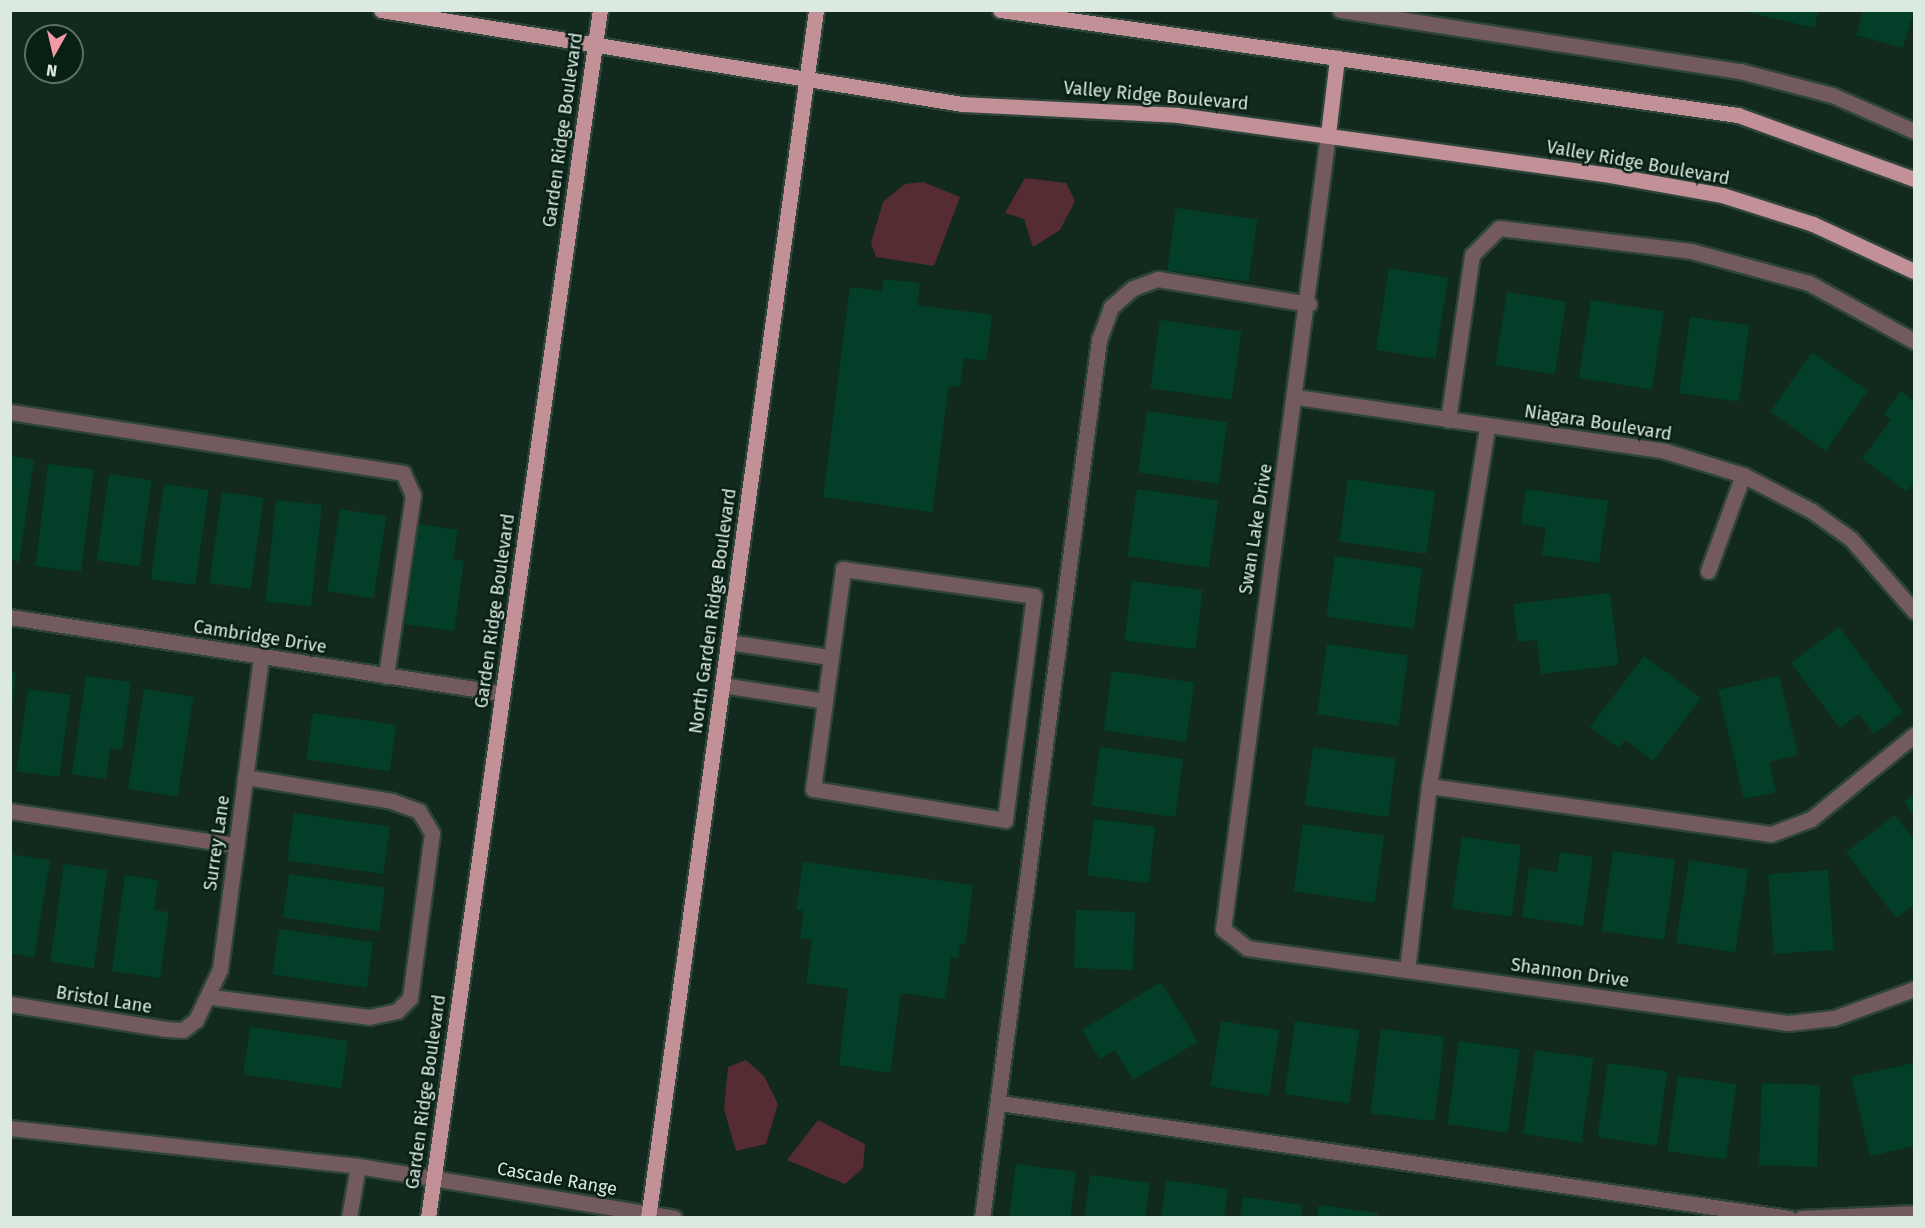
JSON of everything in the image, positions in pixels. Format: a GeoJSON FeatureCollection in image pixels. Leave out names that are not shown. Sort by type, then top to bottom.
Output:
{"type":"FeatureCollection","features":[{"type":"Feature","properties":{"kind":"main road","name":"Valley Ridge Boulevard"},"geometry":{"type":"LineString","coordinates":[[381,10],[806,82],[962,104],[1178,115],[1328,134],[1722,195],[1833,233],[1914,271]]}},
{"type":"Feature","properties":{"kind":"main road","name":"Garden Ridge Boulevard"},"geometry":{"type":"LineString","coordinates":[[428,1218],[600,10]]}},
{"type":"Feature","properties":{"kind":"main road","name":"North Garden Ridge Boulevard"},"geometry":{"type":"LineString","coordinates":[[649,1216],[816,10]]}},
{"type":"Feature","properties":{"kind":"main road"},"geometry":{"type":"LineString","coordinates":[[1000,10],[1738,115],[1914,179]]}},
{"type":"Feature","properties":{"kind":"main road"},"geometry":{"type":"LineString","coordinates":[[1328,134],[1337,58]]}},
{"type":"Feature","properties":{"kind":"street"},"geometry":{"type":"LineString","coordinates":[[1340,10],[1740,71],[1832,96],[1914,131]]}},
{"type":"Feature","properties":{"kind":"street","name":"Swan Lake Drive"},"geometry":{"type":"LineString","coordinates":[[1223,929],[1246,724],[1309,304],[1328,134]]}},
{"type":"Feature","properties":{"kind":"street"},"geometry":{"type":"LineString","coordinates":[[1448,420],[1472,255],[1499,228],[1691,251],[1799,280],[1914,342]]}},
{"type":"Feature","properties":{"kind":"street"},"geometry":{"type":"LineString","coordinates":[[982,1218],[1000,1103],[1099,340],[1112,308],[1133,288],[1158,279],[1309,304]]}},
{"type":"Feature","properties":{"kind":"street","name":"Niagara Boulevard"},"geometry":{"type":"LineString","coordinates":[[1296,397],[1665,451],[1743,475],[1812,511],[1851,539],[1914,611]]}},
{"type":"Feature","properties":{"kind":"street"},"geometry":{"type":"LineString","coordinates":[[10,412],[403,473],[413,495],[386,676]]}},
{"type":"Feature","properties":{"kind":"street"},"geometry":{"type":"LineString","coordinates":[[1407,970],[1429,786],[1487,426]]}},
{"type":"Feature","properties":{"kind":"street"},"geometry":{"type":"LineString","coordinates":[[1708,571],[1743,475]]}},
{"type":"Feature","properties":{"kind":"street"},"geometry":{"type":"LineString","coordinates":[[843,569],[1034,596],[1005,820],[813,789],[830,657],[843,569]]}},
{"type":"Feature","properties":{"kind":"street","name":"Cambridge Drive"},"geometry":{"type":"LineString","coordinates":[[10,617],[503,693]]}},
{"type":"Feature","properties":{"kind":"street"},"geometry":{"type":"LineString","coordinates":[[728,642],[830,657]]}},
{"type":"Feature","properties":{"kind":"street","name":"Surrey Lane"},"geometry":{"type":"LineString","coordinates":[[189,1025],[211,997],[236,845],[261,657]]}},
{"type":"Feature","properties":{"kind":"street"},"geometry":{"type":"LineString","coordinates":[[722,685],[825,701]]}},
{"type":"Feature","properties":{"kind":"street"},"geometry":{"type":"LineString","coordinates":[[1429,786],[1771,834],[1811,819],[1914,735]]}},
{"type":"Feature","properties":{"kind":"street"},"geometry":{"type":"LineString","coordinates":[[211,997],[369,1017],[397,1011],[410,998],[432,832],[419,811],[392,801],[245,777]]}},
{"type":"Feature","properties":{"kind":"street"},"geometry":{"type":"LineString","coordinates":[[10,811],[236,845]]}},
{"type":"Feature","properties":{"kind":"street","name":"Shannon Drive"},"geometry":{"type":"LineString","coordinates":[[1223,929],[1247,948],[1788,1023],[1834,1018],[1914,989]]}},
{"type":"Feature","properties":{"kind":"street","name":"Bristol Lane"},"geometry":{"type":"LineString","coordinates":[[10,1004],[130,1025],[183,1030],[189,1025]]}},
{"type":"Feature","properties":{"kind":"street"},"geometry":{"type":"LineString","coordinates":[[1000,1103],[1789,1218]]}},
{"type":"Feature","properties":{"kind":"street","name":"Cascade Range"},"geometry":{"type":"LineString","coordinates":[[10,1128],[358,1166],[649,1216],[674,1218]]}},
{"type":"Feature","properties":{"kind":"street"},"geometry":{"type":"LineString","coordinates":[[349,1218],[358,1166]]}},
{"type":"Feature","properties":{"kind":"street"},"geometry":{"type":"LineString","coordinates":[[1801,1218],[1914,1213]]}},
{"type":"Feature","properties":{"kind":"shaded area"},"geometry":{"type":"Polygon","coordinates":[[[1025,178],[1066,183],[1075,201],[1060,230],[1033,247],[1024,219],[1005,213],[1025,178]]]}},
{"type":"Feature","properties":{"kind":"shaded area"},"geometry":{"type":"Polygon","coordinates":[[[923,182],[960,197],[934,266],[876,257],[871,243],[883,202],[905,184],[923,182]]]}},
{"type":"Feature","properties":{"kind":"shaded area"},"geometry":{"type":"Polygon","coordinates":[[[746,1060],[764,1076],[778,1104],[766,1144],[736,1151],[724,1109],[728,1067],[746,1060]]]}},
{"type":"Feature","properties":{"kind":"shaded area"},"geometry":{"type":"Polygon","coordinates":[[[818,1120],[865,1144],[863,1168],[845,1184],[787,1160],[818,1120]]]}},
{"type":"Feature","properties":{"kind":"building"},"geometry":{"type":"Polygon","coordinates":[[[1739,10],[1818,10],[1815,28],[1739,10]]]}},
{"type":"Feature","properties":{"kind":"building"},"geometry":{"type":"Polygon","coordinates":[[[1863,10],[1914,10],[1903,48],[1856,35],[1863,10]]]}},
{"type":"Feature","properties":{"kind":"building"},"geometry":{"type":"Polygon","coordinates":[[[1176,208],[1257,219],[1248,282],[1167,270],[1176,208]]]}},
{"type":"Feature","properties":{"kind":"building"},"geometry":{"type":"Polygon","coordinates":[[[1389,268],[1448,277],[1435,359],[1376,350],[1389,268]]]}},
{"type":"Feature","properties":{"kind":"building"},"geometry":{"type":"Polygon","coordinates":[[[884,279],[920,283],[917,305],[992,315],[986,361],[964,358],[960,387],[949,385],[932,512],[823,497],[850,287],[882,291],[884,279]]]}},
{"type":"Feature","properties":{"kind":"building"},"geometry":{"type":"Polygon","coordinates":[[[1507,292],[1566,301],[1555,374],[1495,365],[1507,292]]]}},
{"type":"Feature","properties":{"kind":"building"},"geometry":{"type":"Polygon","coordinates":[[[1591,300],[1664,312],[1652,390],[1579,378],[1591,300]]]}},
{"type":"Feature","properties":{"kind":"building"},"geometry":{"type":"Polygon","coordinates":[[[1690,317],[1749,325],[1739,402],[1679,393],[1690,317]]]}},
{"type":"Feature","properties":{"kind":"building"},"geometry":{"type":"Polygon","coordinates":[[[1160,320],[1241,331],[1232,400],[1150,388],[1160,320]]]}},
{"type":"Feature","properties":{"kind":"building"},"geometry":{"type":"Polygon","coordinates":[[[1812,352],[1868,391],[1826,451],[1770,412],[1812,352]]]}},
{"type":"Feature","properties":{"kind":"building"},"geometry":{"type":"Polygon","coordinates":[[[1901,391],[1914,402],[1914,482],[1907,492],[1862,458],[1891,420],[1884,414],[1901,391]]]}},
{"type":"Feature","properties":{"kind":"building"},"geometry":{"type":"Polygon","coordinates":[[[1147,411],[1227,422],[1219,484],[1138,472],[1147,411]]]}},
{"type":"Feature","properties":{"kind":"building"},"geometry":{"type":"Polygon","coordinates":[[[10,456],[34,460],[19,562],[10,560],[10,456]]]}},
{"type":"Feature","properties":{"kind":"building"},"geometry":{"type":"Polygon","coordinates":[[[48,464],[94,470],[81,572],[35,566],[48,464]]]}},
{"type":"Feature","properties":{"kind":"building"},"geometry":{"type":"Polygon","coordinates":[[[109,474],[152,480],[139,566],[97,560],[109,474]]]}},
{"type":"Feature","properties":{"kind":"building"},"geometry":{"type":"Polygon","coordinates":[[[1348,479],[1435,491],[1426,554],[1339,541],[1348,479]]]}},
{"type":"Feature","properties":{"kind":"building"},"geometry":{"type":"Polygon","coordinates":[[[164,484],[209,490],[195,585],[151,579],[164,484]]]}},
{"type":"Feature","properties":{"kind":"building"},"geometry":{"type":"Polygon","coordinates":[[[1137,489],[1218,500],[1209,568],[1128,556],[1137,489]]]}},
{"type":"Feature","properties":{"kind":"building"},"geometry":{"type":"Polygon","coordinates":[[[1526,489],[1608,501],[1599,563],[1542,555],[1546,528],[1521,524],[1526,489]]]}},
{"type":"Feature","properties":{"kind":"building"},"geometry":{"type":"Polygon","coordinates":[[[222,492],[264,498],[251,589],[209,583],[222,492]]]}},
{"type":"Feature","properties":{"kind":"building"},"geometry":{"type":"Polygon","coordinates":[[[276,500],[322,505],[311,606],[265,601],[276,500]]]}},
{"type":"Feature","properties":{"kind":"building"},"geometry":{"type":"Polygon","coordinates":[[[340,509],[386,516],[373,598],[327,591],[340,509]]]}},
{"type":"Feature","properties":{"kind":"building"},"geometry":{"type":"Polygon","coordinates":[[[419,524],[458,530],[453,559],[464,560],[454,631],[405,624],[419,524]]]}},
{"type":"Feature","properties":{"kind":"building"},"geometry":{"type":"Polygon","coordinates":[[[1335,556],[1422,568],[1414,629],[1327,616],[1335,556]]]}},
{"type":"Feature","properties":{"kind":"building"},"geometry":{"type":"Polygon","coordinates":[[[1132,581],[1202,590],[1195,649],[1125,641],[1132,581]]]}},
{"type":"Feature","properties":{"kind":"building"},"geometry":{"type":"Polygon","coordinates":[[[1610,593],[1619,665],[1541,674],[1537,640],[1518,642],[1513,604],[1610,593]]]}},
{"type":"Feature","properties":{"kind":"building"},"geometry":{"type":"Polygon","coordinates":[[[1839,627],[1903,712],[1874,734],[1859,714],[1840,728],[1791,663],[1839,627]]]}},
{"type":"Feature","properties":{"kind":"building"},"geometry":{"type":"Polygon","coordinates":[[[1327,644],[1408,655],[1398,726],[1317,714],[1327,644]]]}},
{"type":"Feature","properties":{"kind":"building"},"geometry":{"type":"Polygon","coordinates":[[[1644,656],[1701,698],[1653,761],[1625,740],[1619,748],[1590,727],[1644,656]]]}},
{"type":"Feature","properties":{"kind":"building"},"geometry":{"type":"Polygon","coordinates":[[[1112,671],[1194,683],[1186,742],[1104,730],[1112,671]]]}},
{"type":"Feature","properties":{"kind":"building"},"geometry":{"type":"Polygon","coordinates":[[[10,672],[16,673],[12,705],[10,705],[10,672]]]}},
{"type":"Feature","properties":{"kind":"building"},"geometry":{"type":"Polygon","coordinates":[[[86,676],[131,682],[122,750],[110,748],[106,779],[72,774],[86,676]]]}},
{"type":"Feature","properties":{"kind":"building"},"geometry":{"type":"Polygon","coordinates":[[[1779,676],[1798,755],[1769,762],[1776,792],[1744,799],[1718,690],[1779,676]]]}},
{"type":"Feature","properties":{"kind":"building"},"geometry":{"type":"Polygon","coordinates":[[[28,689],[71,695],[59,777],[16,771],[28,689]]]}},
{"type":"Feature","properties":{"kind":"building"},"geometry":{"type":"Polygon","coordinates":[[[144,689],[193,697],[178,797],[128,789],[144,689]]]}},
{"type":"Feature","properties":{"kind":"building"},"geometry":{"type":"Polygon","coordinates":[[[313,713],[396,725],[390,771],[306,760],[313,713]]]}},
{"type":"Feature","properties":{"kind":"building"},"geometry":{"type":"Polygon","coordinates":[[[1100,747],[1183,759],[1175,817],[1092,805],[1100,747]]]}},
{"type":"Feature","properties":{"kind":"building"},"geometry":{"type":"Polygon","coordinates":[[[1313,747],[1396,759],[1388,817],[1305,805],[1313,747]]]}},
{"type":"Feature","properties":{"kind":"building"},"geometry":{"type":"Polygon","coordinates":[[[1914,793],[1914,815],[1904,802],[1914,793]]]}},
{"type":"Feature","properties":{"kind":"building"},"geometry":{"type":"Polygon","coordinates":[[[294,813],[390,826],[383,874],[287,861],[294,813]]]}},
{"type":"Feature","properties":{"kind":"building"},"geometry":{"type":"Polygon","coordinates":[[[1895,815],[1914,840],[1914,905],[1896,918],[1846,852],[1895,815]]]}},
{"type":"Feature","properties":{"kind":"building"},"geometry":{"type":"Polygon","coordinates":[[[1094,819],[1156,827],[1149,883],[1087,876],[1094,819]]]}},
{"type":"Feature","properties":{"kind":"building"},"geometry":{"type":"Polygon","coordinates":[[[1303,824],[1384,835],[1375,903],[1294,891],[1303,824]]]}},
{"type":"Feature","properties":{"kind":"building"},"geometry":{"type":"Polygon","coordinates":[[[1462,837],[1521,845],[1511,917],[1452,908],[1462,837]]]}},
{"type":"Feature","properties":{"kind":"building"},"geometry":{"type":"Polygon","coordinates":[[[1613,851],[1675,860],[1664,940],[1602,931],[1613,851]]]}},
{"type":"Feature","properties":{"kind":"building"},"geometry":{"type":"Polygon","coordinates":[[[1560,852],[1593,857],[1583,926],[1522,917],[1529,868],[1557,872],[1560,852]]]}},
{"type":"Feature","properties":{"kind":"building"},"geometry":{"type":"Polygon","coordinates":[[[10,854],[50,860],[34,958],[10,953],[10,854]]]}},
{"type":"Feature","properties":{"kind":"building"},"geometry":{"type":"Polygon","coordinates":[[[1689,860],[1748,869],[1735,952],[1676,943],[1689,860]]]}},
{"type":"Feature","properties":{"kind":"building"},"geometry":{"type":"Polygon","coordinates":[[[803,862],[973,885],[965,945],[960,944],[958,958],[951,957],[945,999],[901,993],[890,1073],[839,1065],[848,989],[806,983],[812,940],[800,938],[804,911],[796,910],[803,862]]]}},
{"type":"Feature","properties":{"kind":"building"},"geometry":{"type":"Polygon","coordinates":[[[64,864],[108,870],[94,968],[50,962],[64,864]]]}},
{"type":"Feature","properties":{"kind":"building"},"geometry":{"type":"Polygon","coordinates":[[[1828,870],[1834,950],[1774,954],[1768,874],[1828,870]]]}},
{"type":"Feature","properties":{"kind":"building"},"geometry":{"type":"Polygon","coordinates":[[[289,874],[385,887],[379,931],[283,918],[289,874]]]}},
{"type":"Feature","properties":{"kind":"building"},"geometry":{"type":"Polygon","coordinates":[[[125,875],[158,880],[154,910],[169,912],[160,978],[112,971],[125,875]]]}},
{"type":"Feature","properties":{"kind":"building"},"geometry":{"type":"Polygon","coordinates":[[[1076,910],[1135,912],[1133,970],[1074,968],[1076,910]]]}},
{"type":"Feature","properties":{"kind":"building"},"geometry":{"type":"Polygon","coordinates":[[[279,929],[373,942],[367,988],[273,975],[279,929]]]}},
{"type":"Feature","properties":{"kind":"building"},"geometry":{"type":"Polygon","coordinates":[[[1161,982],[1198,1042],[1133,1080],[1115,1050],[1100,1059],[1082,1030],[1161,982]]]}},
{"type":"Feature","properties":{"kind":"building"},"geometry":{"type":"Polygon","coordinates":[[[1221,1021],[1279,1030],[1269,1095],[1211,1086],[1221,1021]]]}},
{"type":"Feature","properties":{"kind":"building"},"geometry":{"type":"Polygon","coordinates":[[[1295,1021],[1359,1030],[1349,1103],[1285,1094],[1295,1021]]]}},
{"type":"Feature","properties":{"kind":"building"},"geometry":{"type":"Polygon","coordinates":[[[250,1027],[348,1041],[341,1088],[243,1075],[250,1027]]]}},
{"type":"Feature","properties":{"kind":"building"},"geometry":{"type":"Polygon","coordinates":[[[1381,1029],[1445,1037],[1434,1121],[1371,1113],[1381,1029]]]}},
{"type":"Feature","properties":{"kind":"building"},"geometry":{"type":"Polygon","coordinates":[[[1459,1041],[1519,1049],[1508,1133],[1447,1124],[1459,1041]]]}},
{"type":"Feature","properties":{"kind":"building"},"geometry":{"type":"Polygon","coordinates":[[[1535,1050],[1593,1058],[1582,1142],[1523,1134],[1535,1050]]]}},
{"type":"Feature","properties":{"kind":"building"},"geometry":{"type":"Polygon","coordinates":[[[1608,1063],[1667,1071],[1657,1146],[1598,1137],[1608,1063]]]}},
{"type":"Feature","properties":{"kind":"building"},"geometry":{"type":"Polygon","coordinates":[[[1913,1063],[1914,1146],[1870,1156],[1851,1077],[1913,1063]]]}},
{"type":"Feature","properties":{"kind":"building"},"geometry":{"type":"Polygon","coordinates":[[[1678,1076],[1736,1084],[1726,1159],[1667,1151],[1678,1076]]]}},
{"type":"Feature","properties":{"kind":"building"},"geometry":{"type":"Polygon","coordinates":[[[1762,1083],[1820,1085],[1817,1167],[1759,1165],[1762,1083]]]}},
{"type":"Feature","properties":{"kind":"building"},"geometry":{"type":"Polygon","coordinates":[[[1016,1164],[1076,1172],[1070,1218],[1009,1218],[1016,1164]]]}},
{"type":"Feature","properties":{"kind":"building"},"geometry":{"type":"Polygon","coordinates":[[[1090,1175],[1150,1183],[1145,1218],[1084,1218],[1090,1175]]]}},
{"type":"Feature","properties":{"kind":"building"},"geometry":{"type":"Polygon","coordinates":[[[1166,1180],[1228,1189],[1224,1218],[1161,1218],[1166,1180]]]}},
{"type":"Feature","properties":{"kind":"building"},"geometry":{"type":"Polygon","coordinates":[[[1243,1197],[1303,1205],[1301,1218],[1240,1218],[1243,1197]]]}},
{"type":"Feature","properties":{"kind":"building"},"geometry":{"type":"Polygon","coordinates":[[[1319,1205],[1378,1213],[1377,1218],[1317,1218],[1319,1205]]]}}]}
